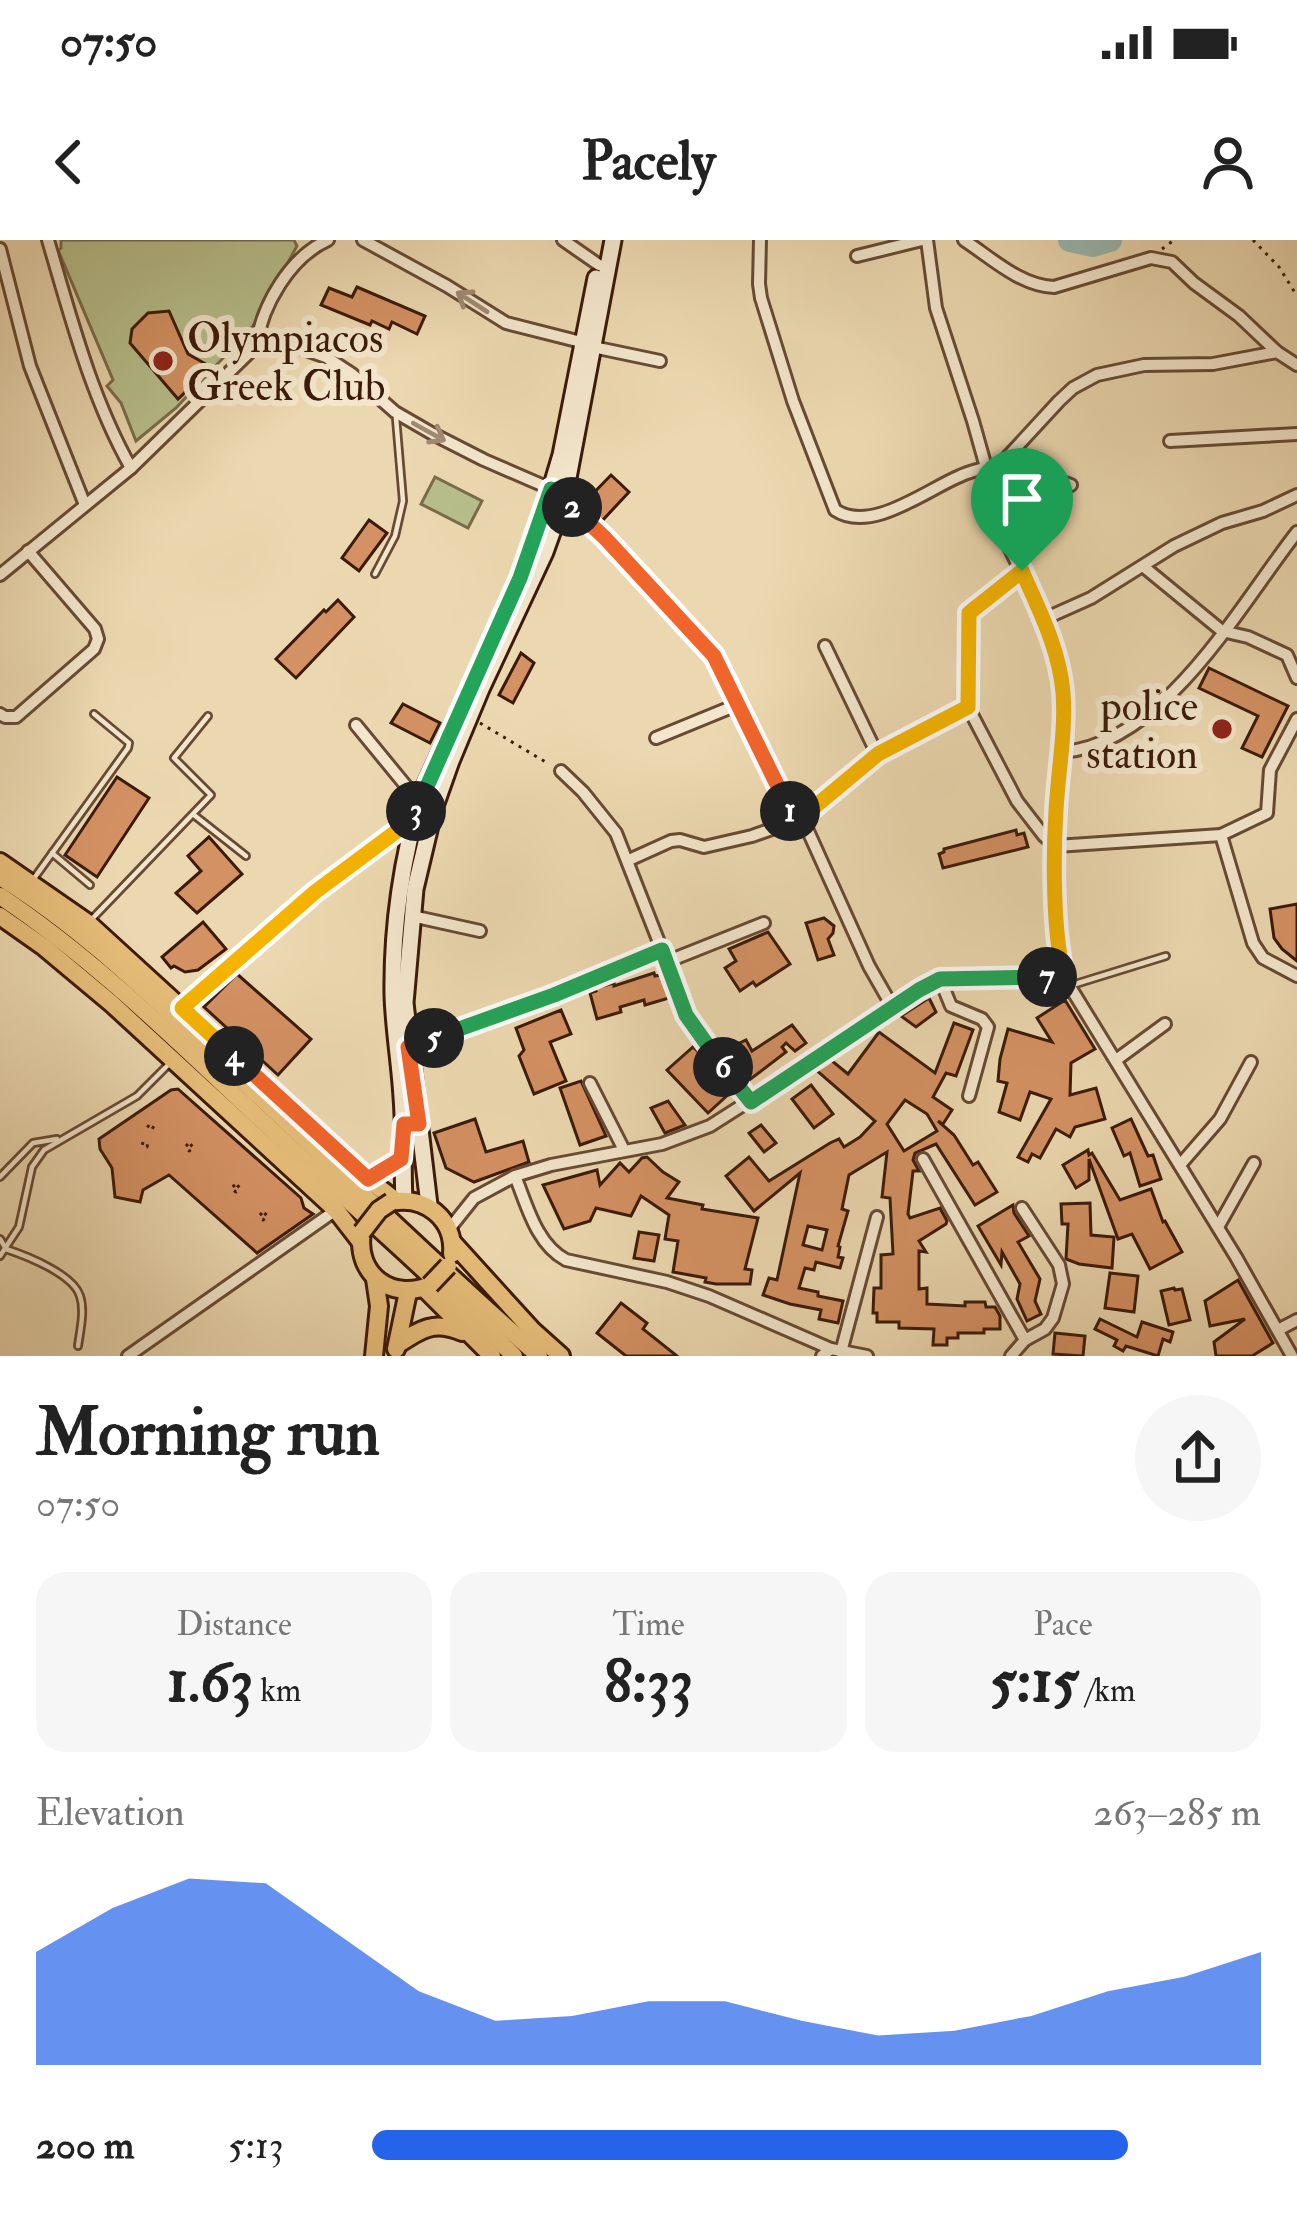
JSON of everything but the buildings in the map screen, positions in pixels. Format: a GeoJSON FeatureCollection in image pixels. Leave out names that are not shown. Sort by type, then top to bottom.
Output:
{"type":"FeatureCollection","features":[{"type":"Feature","properties":{"kind":"main road"},"geometry":{"type":"LineString","coordinates":[[397,1201],[411,1124],[405,987],[422,810],[537,570],[587,344],[603,240]]}},
{"type":"Feature","properties":{"kind":"main road"},"geometry":{"type":"LineString","coordinates":[[587,344],[613,240]]}},
{"type":"Feature","properties":{"kind":"main road"},"geometry":{"type":"LineString","coordinates":[[557,494],[422,810],[396,928],[394,976],[411,1124],[429,1205],[532,1330],[560,1356]]}},
{"type":"Feature","properties":{"kind":"main road"},"geometry":{"type":"LineString","coordinates":[[0,862],[88,923],[368,1179],[397,1201],[429,1205]]}},
{"type":"Feature","properties":{"kind":"main road"},"geometry":{"type":"LineString","coordinates":[[0,878],[57,917],[156,1000],[539,1356]]}},
{"type":"Feature","properties":{"kind":"main road"},"geometry":{"type":"LineString","coordinates":[[0,896],[85,960],[176,1040],[514,1356]]}},
{"type":"Feature","properties":{"kind":"main road"},"geometry":{"type":"LineString","coordinates":[[0,916],[111,1003],[336,1210],[361,1240],[364,1265],[375,1279],[396,1291],[421,1289],[492,1356]]}},
{"type":"Feature","properties":{"kind":"main road"},"geometry":{"type":"LineString","coordinates":[[368,1179],[401,1159]]}},
{"type":"Feature","properties":{"kind":"main road"},"geometry":{"type":"LineString","coordinates":[[361,1240],[379,1210],[397,1201]]}},
{"type":"Feature","properties":{"kind":"main road"},"geometry":{"type":"LineString","coordinates":[[395,1351],[421,1289],[448,1266],[451,1236]]}},
{"type":"Feature","properties":{"kind":"main road"},"geometry":{"type":"LineString","coordinates":[[374,1356],[379,1306],[375,1279]]}},
{"type":"Feature","properties":{"kind":"main road"},"geometry":{"type":"LineString","coordinates":[[395,1351],[430,1327],[446,1325],[471,1336]]}},
{"type":"Feature","properties":{"kind":"street"},"geometry":{"type":"LineString","coordinates":[[49,240],[107,425],[131,468]]}},
{"type":"Feature","properties":{"kind":"street"},"geometry":{"type":"LineString","coordinates":[[256,346],[258,330],[292,268],[328,240]]}},
{"type":"Feature","properties":{"kind":"street"},"geometry":{"type":"LineString","coordinates":[[363,240],[506,323],[660,361]]}},
{"type":"Feature","properties":{"kind":"street"},"geometry":{"type":"LineString","coordinates":[[563,240],[599,265]]}},
{"type":"Feature","properties":{"kind":"street"},"geometry":{"type":"LineString","coordinates":[[760,240],[761,298],[793,401],[835,510],[854,518],[878,515],[960,476],[991,471],[1040,474],[1071,484]]}},
{"type":"Feature","properties":{"kind":"street"},"geometry":{"type":"LineString","coordinates":[[857,256],[925,240],[936,308],[991,471],[1010,547],[1045,619],[1063,695],[1055,846],[1058,940],[1066,981],[1292,1356]]}},
{"type":"Feature","properties":{"kind":"street"},"geometry":{"type":"LineString","coordinates":[[964,240],[1020,277],[1044,286],[1151,258],[1172,262],[1297,365]]}},
{"type":"Feature","properties":{"kind":"street"},"geometry":{"type":"LineString","coordinates":[[0,249],[30,366],[85,505]]}},
{"type":"Feature","properties":{"kind":"street"},"geometry":{"type":"LineString","coordinates":[[0,575],[131,468],[256,346],[289,344],[326,357],[395,412],[557,494],[605,538],[714,656],[788,807],[808,831],[868,966],[892,1008]]}},
{"type":"Feature","properties":{"kind":"street"},"geometry":{"type":"LineString","coordinates":[[991,471],[1073,388],[1097,375],[1144,364],[1213,364],[1277,352]]}},
{"type":"Feature","properties":{"kind":"street"},"geometry":{"type":"LineString","coordinates":[[1170,441],[1297,434]]}},
{"type":"Feature","properties":{"kind":"street"},"geometry":{"type":"LineString","coordinates":[[1045,619],[1222,523],[1297,495]]}},
{"type":"Feature","properties":{"kind":"street"},"geometry":{"type":"LineString","coordinates":[[1063,752],[1099,744],[1138,723],[1171,694],[1297,532]]}},
{"type":"Feature","properties":{"kind":"street"},"geometry":{"type":"LineString","coordinates":[[0,714],[16,717],[94,649],[98,639],[95,629],[28,550]]}},
{"type":"Feature","properties":{"kind":"street"},"geometry":{"type":"LineString","coordinates":[[1144,567],[1222,631],[1248,637],[1287,656],[1297,678]]}},
{"type":"Feature","properties":{"kind":"street"},"geometry":{"type":"LineString","coordinates":[[1022,571],[969,613],[968,707],[1018,801],[1055,846],[1221,836],[1267,813],[1270,770],[1297,719]]}},
{"type":"Feature","properties":{"kind":"street"},"geometry":{"type":"LineString","coordinates":[[825,646],[878,754]]}},
{"type":"Feature","properties":{"kind":"street"},"geometry":{"type":"LineString","coordinates":[[656,738],[739,704]]}},
{"type":"Feature","properties":{"kind":"street"},"geometry":{"type":"LineString","coordinates":[[629,860],[671,841],[704,848],[800,819],[878,754],[968,707]]}},
{"type":"Feature","properties":{"kind":"street"},"geometry":{"type":"LineString","coordinates":[[182,1008],[315,892],[422,810],[356,724]]}},
{"type":"Feature","properties":{"kind":"street"},"geometry":{"type":"LineString","coordinates":[[561,771],[616,833],[686,1015],[751,1102]]}},
{"type":"Feature","properties":{"kind":"street"},"geometry":{"type":"LineString","coordinates":[[1221,836],[1253,943],[1263,958],[1297,976]]}},
{"type":"Feature","properties":{"kind":"street"},"geometry":{"type":"LineString","coordinates":[[412,916],[480,931]]}},
{"type":"Feature","properties":{"kind":"street"},"geometry":{"type":"LineString","coordinates":[[408,1047],[764,923]]}},
{"type":"Feature","properties":{"kind":"street"},"geometry":{"type":"LineString","coordinates":[[451,1236],[474,1198],[485,1190],[551,1165],[690,1135],[751,1102],[940,979],[1066,981]]}},
{"type":"Feature","properties":{"kind":"street"},"geometry":{"type":"LineString","coordinates":[[940,979],[951,1006],[982,1019],[988,1027],[969,1096]]}},
{"type":"Feature","properties":{"kind":"street"},"geometry":{"type":"LineString","coordinates":[[1116,1060],[1165,1024]]}},
{"type":"Feature","properties":{"kind":"street"},"geometry":{"type":"LineString","coordinates":[[1180,1165],[1220,1119],[1251,1062]]}},
{"type":"Feature","properties":{"kind":"street"},"geometry":{"type":"LineString","coordinates":[[590,1083],[624,1150]]}},
{"type":"Feature","properties":{"kind":"street"},"geometry":{"type":"LineString","coordinates":[[923,1159],[1025,1340]]}},
{"type":"Feature","properties":{"kind":"street"},"geometry":{"type":"LineString","coordinates":[[1218,1227],[1254,1163]]}},
{"type":"Feature","properties":{"kind":"street"},"geometry":{"type":"LineString","coordinates":[[515,1176],[545,1245],[566,1260],[709,1295],[831,1352],[867,1356]]}},
{"type":"Feature","properties":{"kind":"street"},"geometry":{"type":"LineString","coordinates":[[1011,1356],[1053,1318],[1063,1284],[1059,1265],[1022,1208]]}},
{"type":"Feature","properties":{"kind":"street"},"geometry":{"type":"LineString","coordinates":[[128,1356],[336,1210]]}},
{"type":"Feature","properties":{"kind":"street"},"geometry":{"type":"LineString","coordinates":[[831,1352],[877,1217]]}},
{"type":"Feature","properties":{"kind":"street"},"geometry":{"type":"LineString","coordinates":[[1278,1330],[1297,1321]]}},
{"type":"Feature","properties":{"kind":"lane"},"geometry":{"type":"LineString","coordinates":[[375,574],[395,536],[403,501],[395,412]]}},
{"type":"Feature","properties":{"kind":"lane"},"geometry":{"type":"LineString","coordinates":[[31,882],[128,748],[129,743],[94,714]]}},
{"type":"Feature","properties":{"kind":"lane"},"geometry":{"type":"LineString","coordinates":[[88,923],[211,795],[174,758],[208,716]]}},
{"type":"Feature","properties":{"kind":"lane"},"geometry":{"type":"LineString","coordinates":[[194,815],[246,856]]}},
{"type":"Feature","properties":{"kind":"lane"},"geometry":{"type":"LineString","coordinates":[[52,853],[89,885]]}},
{"type":"Feature","properties":{"kind":"lane"},"geometry":{"type":"LineString","coordinates":[[1066,981],[1166,956]]}},
{"type":"Feature","properties":{"kind":"lane"},"geometry":{"type":"LineString","coordinates":[[0,1256],[19,1226],[32,1167],[44,1150],[136,1096],[172,1061]]}},
{"type":"Feature","properties":{"kind":"lane"},"geometry":{"type":"LineString","coordinates":[[0,1177],[34,1143],[63,1138]]}},
{"type":"Feature","properties":{"kind":"lane"},"geometry":{"type":"LineString","coordinates":[[0,1239],[6,1250],[33,1258],[75,1286],[82,1304],[78,1346]]}},
{"type":"Feature","properties":{"kind":"path"},"geometry":{"type":"LineString","coordinates":[[1253,240],[1279,267],[1297,296]]}},
{"type":"Feature","properties":{"kind":"path"},"geometry":{"type":"LineString","coordinates":[[470,717],[561,771]]}},
{"type":"Feature","properties":{"kind":"green space","name":"Olympiacos Greek Club"},"geometry":{"type":"Polygon","coordinates":[[[61,240],[294,240],[297,246],[253,326],[176,408],[136,441],[121,403],[107,386],[113,380],[58,250],[61,240]]]}},
{"type":"Feature","properties":{"kind":"green space"},"geometry":{"type":"Polygon","coordinates":[[[435,477],[482,501],[468,528],[421,504],[435,477]]]}},
{"type":"Feature","properties":{"kind":"waterway"},"geometry":{"type":"LineString","coordinates":[[1070,240],[1093,245],[1110,240]]}},
{"type":"Feature","properties":{"kind":"place","name":"Olympiacos Greek Club"},"geometry":{"type":"Point","coordinates":[163,361]}},
{"type":"Feature","properties":{"kind":"place","name":"police station"},"geometry":{"type":"Point","coordinates":[1222,729]}},
{"type":"Feature","properties":{"kind":"route"},"geometry":{"type":"LineString","coordinates":[[551,489],[605,538],[714,656],[788,807],[800,819],[878,754],[968,707],[969,613],[1022,571],[1052,639],[1063,695],[1055,846],[1064,976],[940,979],[751,1102],[686,1015],[662,950],[408,1047],[419,1124],[404,1124],[401,1159],[368,1179],[182,1008],[315,892],[413,819],[520,578],[551,489]]}}]}
